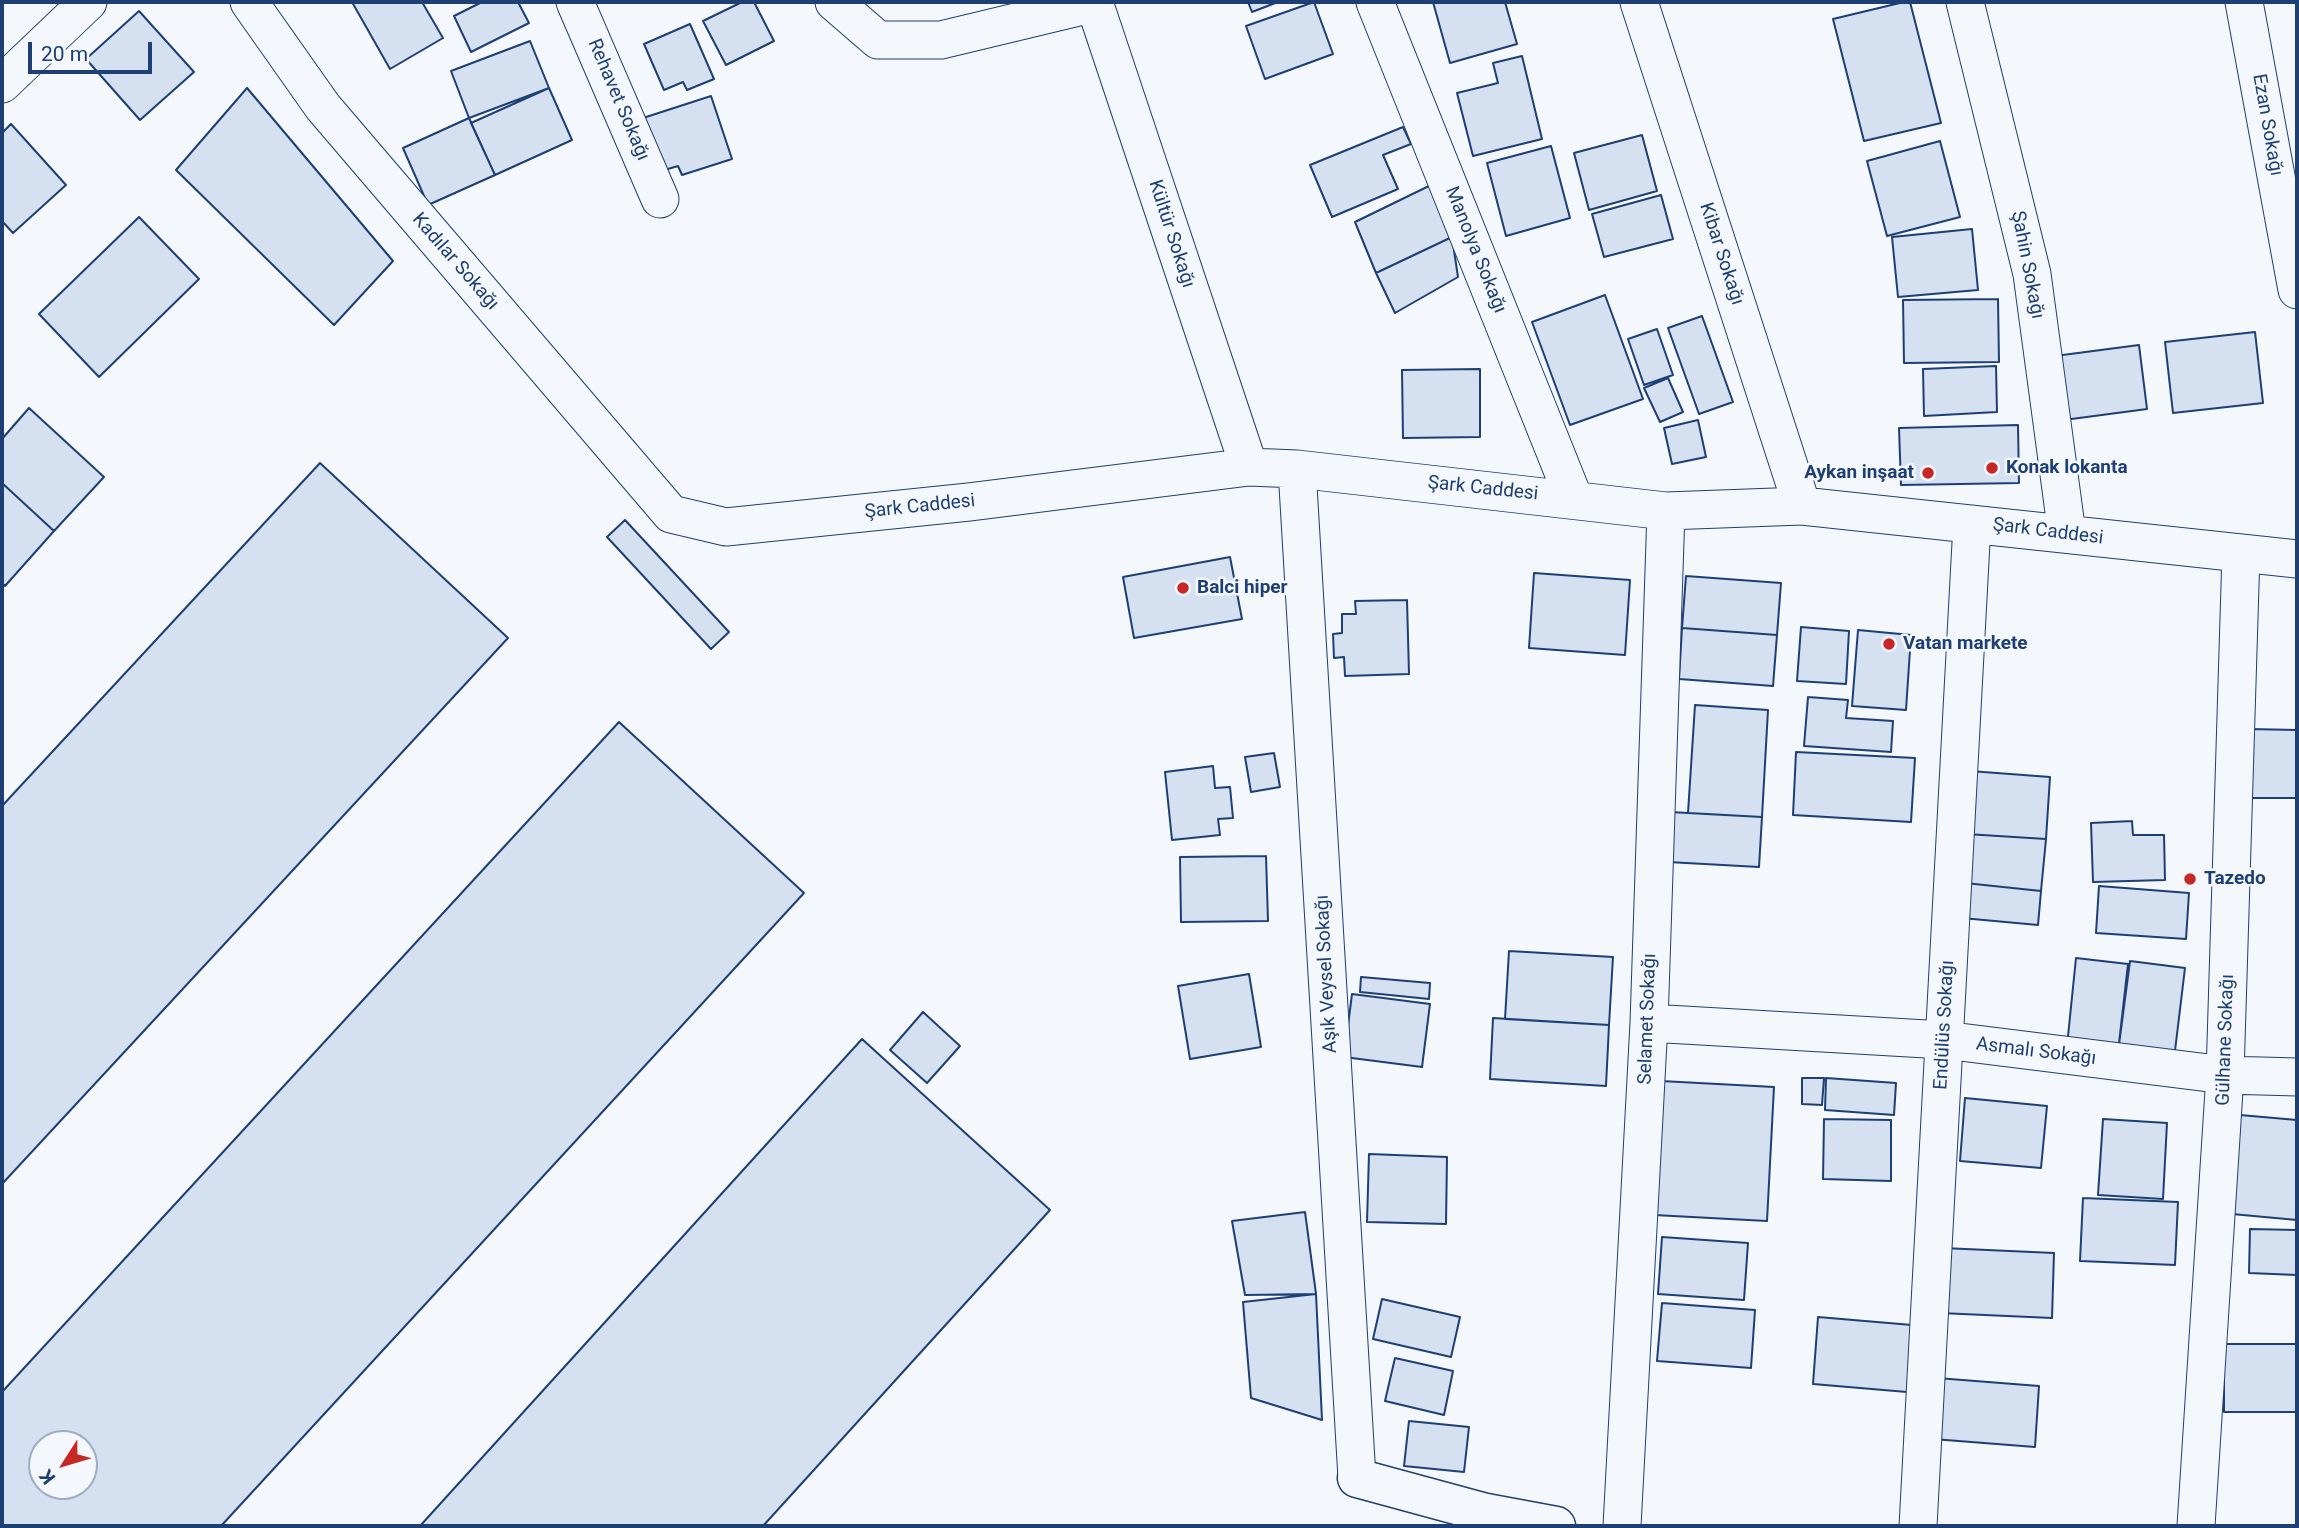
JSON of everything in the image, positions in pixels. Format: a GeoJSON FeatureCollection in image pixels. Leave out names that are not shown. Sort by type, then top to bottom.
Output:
{"type":"FeatureCollection","features":[{"type":"Feature","properties":{"kind":"street"},"geometry":{"type":"LineString","coordinates":[[2,84],[88,2]]}},
{"type":"Feature","properties":{"kind":"street","name":"Kadılar Sokağı"},"geometry":{"type":"LineString","coordinates":[[248,2],[323,107],[671,514]]}},
{"type":"Feature","properties":{"kind":"street","name":"Rehavet Sokağı"},"geometry":{"type":"LineString","coordinates":[[575,2],[660,199]]}},
{"type":"Feature","properties":{"kind":"street"},"geometry":{"type":"LineString","coordinates":[[834,2],[878,40],[941,40],[1094,2]]}},
{"type":"Feature","properties":{"kind":"street","name":"Kültür Sokağı"},"geometry":{"type":"LineString","coordinates":[[1094,2],[1249,467]]}},
{"type":"Feature","properties":{"kind":"street","name":"Manolya Sokağı"},"geometry":{"type":"LineString","coordinates":[[1375,2],[1574,499]]}},
{"type":"Feature","properties":{"kind":"street","name":"Kibar Sokağı"},"geometry":{"type":"LineString","coordinates":[[1639,2],[1802,506]]}},
{"type":"Feature","properties":{"kind":"street","name":"Şahin Sokağı"},"geometry":{"type":"LineString","coordinates":[[1965,2],[2032,274],[2067,534]]}},
{"type":"Feature","properties":{"kind":"street","name":"Ezan Sokağı"},"geometry":{"type":"LineString","coordinates":[[2244,2],[2297,290]]}},
{"type":"Feature","properties":{"kind":"street","name":"Şark Caddesi"},"geometry":{"type":"LineString","coordinates":[[671,514],[726,527],[969,502],[1249,467],[1297,469],[1666,511],[1802,506],[2297,559]]}},
{"type":"Feature","properties":{"kind":"street","name":"Aşık Veysel Sokağı"},"geometry":{"type":"LineString","coordinates":[[1297,469],[1357,1478]]}},
{"type":"Feature","properties":{"kind":"street","name":"Selamet Sokağı"},"geometry":{"type":"LineString","coordinates":[[1622,1526],[1649,1023],[1666,511]]}},
{"type":"Feature","properties":{"kind":"street","name":"Endülüs Sokağı"},"geometry":{"type":"LineString","coordinates":[[1918,1526],[1972,524]]}},
{"type":"Feature","properties":{"kind":"street","name":"Gülhane Sokağı"},"geometry":{"type":"LineString","coordinates":[[2196,1526],[2225,1075],[2241,553]]}},
{"type":"Feature","properties":{"kind":"street","name":"Asmalı Sokağı"},"geometry":{"type":"LineString","coordinates":[[1649,1023],[1944,1040],[2225,1075],[2297,1077]]}},
{"type":"Feature","properties":{"kind":"street"},"geometry":{"type":"LineString","coordinates":[[1357,1478],[1486,1513],[1556,1526]]}},
{"type":"Feature","properties":{"kind":"building"},"geometry":{"type":"Polygon","coordinates":[[[352,2],[422,2],[443,38],[390,69],[352,2]]]}},
{"type":"Feature","properties":{"kind":"building"},"geometry":{"type":"Polygon","coordinates":[[[482,2],[518,2],[529,23],[471,52],[454,16],[482,2]]]}},
{"type":"Feature","properties":{"kind":"building"},"geometry":{"type":"Polygon","coordinates":[[[742,2],[754,2],[774,41],[726,65],[703,21],[742,2]]]}},
{"type":"Feature","properties":{"kind":"building"},"geometry":{"type":"Polygon","coordinates":[[[1248,2],[1278,2],[1252,12],[1248,2]]]}},
{"type":"Feature","properties":{"kind":"building"},"geometry":{"type":"Polygon","coordinates":[[[1314,2],[1333,54],[1265,79],[1246,26],[1314,2]]]}},
{"type":"Feature","properties":{"kind":"building"},"geometry":{"type":"Polygon","coordinates":[[[1433,2],[1505,2],[1517,44],[1450,63],[1433,2]]]}},
{"type":"Feature","properties":{"kind":"building"},"geometry":{"type":"Polygon","coordinates":[[[1910,2],[1941,123],[1864,141],[1833,19],[1910,2]]]}},
{"type":"Feature","properties":{"kind":"building"},"geometry":{"type":"Polygon","coordinates":[[[139,11],[194,72],[140,120],[86,59],[139,11]]]}},
{"type":"Feature","properties":{"kind":"building"},"geometry":{"type":"Polygon","coordinates":[[[690,24],[714,79],[687,90],[683,82],[664,90],[644,44],[690,24]]]}},
{"type":"Feature","properties":{"kind":"building"},"geometry":{"type":"Polygon","coordinates":[[[530,41],[549,88],[469,118],[451,71],[530,41]]]}},
{"type":"Feature","properties":{"kind":"building"},"geometry":{"type":"Polygon","coordinates":[[[1522,56],[1542,139],[1473,156],[1457,93],[1498,83],[1493,63],[1522,56]]]}},
{"type":"Feature","properties":{"kind":"building"},"geometry":{"type":"Polygon","coordinates":[[[247,88],[393,261],[334,325],[176,170],[247,88]]]}},
{"type":"Feature","properties":{"kind":"building"},"geometry":{"type":"Polygon","coordinates":[[[549,88],[572,140],[495,175],[471,123],[549,88]]]}},
{"type":"Feature","properties":{"kind":"building"},"geometry":{"type":"Polygon","coordinates":[[[711,96],[732,159],[682,175],[678,166],[661,171],[643,118],[711,96]]]}},
{"type":"Feature","properties":{"kind":"building"},"geometry":{"type":"Polygon","coordinates":[[[469,118],[495,175],[428,205],[403,148],[469,118]]]}},
{"type":"Feature","properties":{"kind":"building"},"geometry":{"type":"Polygon","coordinates":[[[11,124],[66,185],[13,233],[2,221],[2,133],[11,124]]]}},
{"type":"Feature","properties":{"kind":"building"},"geometry":{"type":"Polygon","coordinates":[[[1403,127],[1411,144],[1383,155],[1398,189],[1332,217],[1310,165],[1403,127]]]}},
{"type":"Feature","properties":{"kind":"building"},"geometry":{"type":"Polygon","coordinates":[[[1642,135],[1657,191],[1589,210],[1574,153],[1642,135]]]}},
{"type":"Feature","properties":{"kind":"building"},"geometry":{"type":"Polygon","coordinates":[[[1940,141],[1960,217],[1887,236],[1867,161],[1940,141]]]}},
{"type":"Feature","properties":{"kind":"building"},"geometry":{"type":"Polygon","coordinates":[[[1551,146],[1570,218],[1506,236],[1487,163],[1551,146]]]}},
{"type":"Feature","properties":{"kind":"building"},"geometry":{"type":"Polygon","coordinates":[[[1431,185],[1452,237],[1376,273],[1355,222],[1431,185]]]}},
{"type":"Feature","properties":{"kind":"building"},"geometry":{"type":"Polygon","coordinates":[[[1661,195],[1673,239],[1604,257],[1592,214],[1661,195]]]}},
{"type":"Feature","properties":{"kind":"building"},"geometry":{"type":"Polygon","coordinates":[[[139,217],[199,279],[99,377],[39,314],[139,217]]]}},
{"type":"Feature","properties":{"kind":"building"},"geometry":{"type":"Polygon","coordinates":[[[1972,229],[1978,290],[1898,297],[1892,237],[1972,229]]]}},
{"type":"Feature","properties":{"kind":"building"},"geometry":{"type":"Polygon","coordinates":[[[1452,237],[1458,277],[1395,313],[1376,273],[1452,237]]]}},
{"type":"Feature","properties":{"kind":"building"},"geometry":{"type":"Polygon","coordinates":[[[1605,295],[1643,399],[1570,425],[1532,322],[1605,295]]]}},
{"type":"Feature","properties":{"kind":"building"},"geometry":{"type":"Polygon","coordinates":[[[1998,299],[1999,362],[1904,363],[1903,300],[1998,299]]]}},
{"type":"Feature","properties":{"kind":"building"},"geometry":{"type":"Polygon","coordinates":[[[1702,316],[1733,402],[1699,414],[1668,328],[1702,316]]]}},
{"type":"Feature","properties":{"kind":"building"},"geometry":{"type":"Polygon","coordinates":[[[1657,329],[1673,375],[1644,385],[1628,339],[1657,329]]]}},
{"type":"Feature","properties":{"kind":"building"},"geometry":{"type":"Polygon","coordinates":[[[2255,332],[2263,403],[2173,413],[2165,342],[2255,332]]]}},
{"type":"Feature","properties":{"kind":"building"},"geometry":{"type":"Polygon","coordinates":[[[2139,345],[2147,409],[2064,420],[2055,356],[2139,345]]]}},
{"type":"Feature","properties":{"kind":"building"},"geometry":{"type":"Polygon","coordinates":[[[1996,366],[1997,412],[1924,416],[1923,369],[1996,366]]]}},
{"type":"Feature","properties":{"kind":"building"},"geometry":{"type":"Polygon","coordinates":[[[1480,369],[1480,437],[1403,438],[1402,370],[1480,369]]]}},
{"type":"Feature","properties":{"kind":"building"},"geometry":{"type":"Polygon","coordinates":[[[1668,378],[1683,412],[1660,422],[1644,388],[1668,378]]]}},
{"type":"Feature","properties":{"kind":"building"},"geometry":{"type":"Polygon","coordinates":[[[29,408],[104,477],[54,531],[2,483],[2,439],[29,408]]]}},
{"type":"Feature","properties":{"kind":"building"},"geometry":{"type":"Polygon","coordinates":[[[1698,420],[1706,457],[1672,464],[1664,428],[1698,420]]]}},
{"type":"Feature","properties":{"kind":"building"},"geometry":{"type":"Polygon","coordinates":[[[2018,425],[2019,483],[1901,485],[1899,428],[2018,425]]]}},
{"type":"Feature","properties":{"kind":"building"},"geometry":{"type":"Polygon","coordinates":[[[320,463],[508,638],[2,1184],[2,806],[320,463]]]}},
{"type":"Feature","properties":{"kind":"building"},"geometry":{"type":"Polygon","coordinates":[[[2,483],[54,531],[5,586],[2,583],[2,483]]]}},
{"type":"Feature","properties":{"kind":"building"},"geometry":{"type":"Polygon","coordinates":[[[625,520],[729,632],[711,649],[607,537],[625,520]]]}},
{"type":"Feature","properties":{"kind":"building"},"geometry":{"type":"Polygon","coordinates":[[[1230,557],[1242,619],[1134,638],[1123,577],[1230,557]]]}},
{"type":"Feature","properties":{"kind":"building"},"geometry":{"type":"Polygon","coordinates":[[[1534,573],[1630,580],[1625,655],[1529,648],[1534,573]]]}},
{"type":"Feature","properties":{"kind":"building"},"geometry":{"type":"Polygon","coordinates":[[[1686,576],[1781,583],[1777,635],[1682,628],[1686,576]]]}},
{"type":"Feature","properties":{"kind":"building"},"geometry":{"type":"Polygon","coordinates":[[[1407,600],[1409,674],[1345,676],[1344,657],[1334,658],[1333,634],[1342,633],[1342,614],[1356,614],[1355,601],[1407,600]]]}},
{"type":"Feature","properties":{"kind":"building"},"geometry":{"type":"Polygon","coordinates":[[[1801,627],[1849,631],[1846,684],[1797,681],[1801,627]]]}},
{"type":"Feature","properties":{"kind":"building"},"geometry":{"type":"Polygon","coordinates":[[[1682,628],[1777,635],[1773,686],[1679,679],[1682,628]]]}},
{"type":"Feature","properties":{"kind":"building"},"geometry":{"type":"Polygon","coordinates":[[[1858,630],[1911,635],[1906,710],[1852,706],[1858,630]]]}},
{"type":"Feature","properties":{"kind":"building"},"geometry":{"type":"Polygon","coordinates":[[[1808,697],[1848,700],[1846,718],[1893,721],[1891,752],[1804,746],[1808,697]]]}},
{"type":"Feature","properties":{"kind":"building"},"geometry":{"type":"Polygon","coordinates":[[[1695,705],[1768,710],[1762,817],[1688,813],[1695,705]]]}},
{"type":"Feature","properties":{"kind":"building"},"geometry":{"type":"Polygon","coordinates":[[[619,722],[804,893],[221,1526],[2,1526],[2,1392],[619,722]]]}},
{"type":"Feature","properties":{"kind":"building"},"geometry":{"type":"Polygon","coordinates":[[[2249,729],[2297,730],[2297,798],[2249,798],[2249,729]]]}},
{"type":"Feature","properties":{"kind":"building"},"geometry":{"type":"Polygon","coordinates":[[[1796,752],[1915,758],[1911,822],[1793,815],[1796,752]]]}},
{"type":"Feature","properties":{"kind":"building"},"geometry":{"type":"Polygon","coordinates":[[[1274,753],[1280,787],[1251,792],[1245,757],[1274,753]]]}},
{"type":"Feature","properties":{"kind":"building"},"geometry":{"type":"Polygon","coordinates":[[[1213,766],[1215,788],[1230,787],[1233,818],[1218,819],[1220,835],[1172,840],[1165,772],[1213,766]]]}},
{"type":"Feature","properties":{"kind":"building"},"geometry":{"type":"Polygon","coordinates":[[[1970,771],[2050,777],[2046,839],[1966,834],[1970,771]]]}},
{"type":"Feature","properties":{"kind":"building"},"geometry":{"type":"Polygon","coordinates":[[[1670,812],[1762,817],[1759,867],[1668,862],[1670,812]]]}},
{"type":"Feature","properties":{"kind":"building"},"geometry":{"type":"Polygon","coordinates":[[[2132,821],[2133,835],[2164,835],[2165,880],[2093,882],[2091,823],[2132,821]]]}},
{"type":"Feature","properties":{"kind":"building"},"geometry":{"type":"Polygon","coordinates":[[[1966,834],[2046,839],[2041,891],[1965,883],[1966,834]]]}},
{"type":"Feature","properties":{"kind":"building"},"geometry":{"type":"Polygon","coordinates":[[[1266,856],[1268,921],[1181,922],[1180,857],[1266,856]]]}},
{"type":"Feature","properties":{"kind":"building"},"geometry":{"type":"Polygon","coordinates":[[[1965,883],[2041,891],[2038,925],[1962,918],[1965,883]]]}},
{"type":"Feature","properties":{"kind":"building"},"geometry":{"type":"Polygon","coordinates":[[[2099,886],[2189,893],[2186,939],[2096,933],[2099,886]]]}},
{"type":"Feature","properties":{"kind":"building"},"geometry":{"type":"Polygon","coordinates":[[[1509,951],[1613,957],[1609,1025],[1505,1019],[1509,951]]]}},
{"type":"Feature","properties":{"kind":"building"},"geometry":{"type":"Polygon","coordinates":[[[2076,958],[2128,964],[2118,1052],[2067,1046],[2076,958]]]}},
{"type":"Feature","properties":{"kind":"building"},"geometry":{"type":"Polygon","coordinates":[[[2130,961],[2185,968],[2174,1059],[2118,1052],[2130,961]]]}},
{"type":"Feature","properties":{"kind":"building"},"geometry":{"type":"Polygon","coordinates":[[[1249,974],[1261,1047],[1190,1059],[1178,986],[1249,974]]]}},
{"type":"Feature","properties":{"kind":"building"},"geometry":{"type":"Polygon","coordinates":[[[1361,977],[1430,983],[1429,999],[1360,992],[1361,977]]]}},
{"type":"Feature","properties":{"kind":"building"},"geometry":{"type":"Polygon","coordinates":[[[1352,994],[1430,1004],[1422,1067],[1344,1057],[1352,994]]]}},
{"type":"Feature","properties":{"kind":"building"},"geometry":{"type":"Polygon","coordinates":[[[923,1012],[960,1046],[927,1083],[890,1050],[923,1012]]]}},
{"type":"Feature","properties":{"kind":"building"},"geometry":{"type":"Polygon","coordinates":[[[1493,1018],[1609,1025],[1606,1086],[1490,1079],[1493,1018]]]}},
{"type":"Feature","properties":{"kind":"building"},"geometry":{"type":"Polygon","coordinates":[[[862,1039],[1050,1210],[763,1526],[420,1526],[862,1039]]]}},
{"type":"Feature","properties":{"kind":"building"},"geometry":{"type":"Polygon","coordinates":[[[1802,1078],[1824,1078],[1822,1105],[1802,1104],[1802,1078]]]}},
{"type":"Feature","properties":{"kind":"building"},"geometry":{"type":"Polygon","coordinates":[[[1826,1078],[1896,1083],[1894,1115],[1825,1110],[1826,1078]]]}},
{"type":"Feature","properties":{"kind":"building"},"geometry":{"type":"Polygon","coordinates":[[[1661,1081],[1774,1087],[1767,1221],[1654,1215],[1661,1081]]]}},
{"type":"Feature","properties":{"kind":"building"},"geometry":{"type":"Polygon","coordinates":[[[1965,1098],[2047,1106],[2041,1168],[1960,1161],[1965,1098]]]}},
{"type":"Feature","properties":{"kind":"building"},"geometry":{"type":"Polygon","coordinates":[[[2240,1115],[2297,1120],[2297,1220],[2232,1214],[2240,1115]]]}},
{"type":"Feature","properties":{"kind":"building"},"geometry":{"type":"Polygon","coordinates":[[[1824,1119],[1891,1120],[1891,1181],[1823,1179],[1824,1119]]]}},
{"type":"Feature","properties":{"kind":"building"},"geometry":{"type":"Polygon","coordinates":[[[2103,1119],[2167,1123],[2163,1199],[2098,1195],[2103,1119]]]}},
{"type":"Feature","properties":{"kind":"building"},"geometry":{"type":"Polygon","coordinates":[[[1369,1154],[1447,1157],[1446,1224],[1367,1222],[1369,1154]]]}},
{"type":"Feature","properties":{"kind":"building"},"geometry":{"type":"Polygon","coordinates":[[[2083,1198],[2178,1202],[2175,1265],[2080,1261],[2083,1198]]]}},
{"type":"Feature","properties":{"kind":"building"},"geometry":{"type":"Polygon","coordinates":[[[1305,1212],[1316,1294],[1245,1295],[1232,1221],[1305,1212]]]}},
{"type":"Feature","properties":{"kind":"building"},"geometry":{"type":"Polygon","coordinates":[[[2250,1229],[2297,1230],[2297,1275],[2249,1273],[2250,1229]]]}},
{"type":"Feature","properties":{"kind":"building"},"geometry":{"type":"Polygon","coordinates":[[[1662,1237],[1748,1243],[1744,1300],[1658,1294],[1662,1237]]]}},
{"type":"Feature","properties":{"kind":"building"},"geometry":{"type":"Polygon","coordinates":[[[1943,1248],[2054,1253],[2052,1318],[1940,1313],[1943,1248]]]}},
{"type":"Feature","properties":{"kind":"building"},"geometry":{"type":"Polygon","coordinates":[[[1316,1294],[1322,1420],[1251,1398],[1243,1302],[1316,1294]]]}},
{"type":"Feature","properties":{"kind":"building"},"geometry":{"type":"Polygon","coordinates":[[[1382,1299],[1460,1317],[1451,1357],[1373,1339],[1382,1299]]]}},
{"type":"Feature","properties":{"kind":"building"},"geometry":{"type":"Polygon","coordinates":[[[1662,1303],[1755,1310],[1751,1368],[1657,1361],[1662,1303]]]}},
{"type":"Feature","properties":{"kind":"building"},"geometry":{"type":"Polygon","coordinates":[[[1818,1317],[1912,1325],[1907,1392],[1813,1384],[1818,1317]]]}},
{"type":"Feature","properties":{"kind":"building"},"geometry":{"type":"Polygon","coordinates":[[[2224,1344],[2297,1344],[2297,1412],[2224,1412],[2224,1344]]]}},
{"type":"Feature","properties":{"kind":"building"},"geometry":{"type":"Polygon","coordinates":[[[1395,1358],[1453,1371],[1444,1415],[1385,1401],[1395,1358]]]}},
{"type":"Feature","properties":{"kind":"building"},"geometry":{"type":"Polygon","coordinates":[[[1937,1378],[2039,1386],[2035,1447],[1933,1439],[1937,1378]]]}},
{"type":"Feature","properties":{"kind":"building"},"geometry":{"type":"Polygon","coordinates":[[[1409,1421],[1469,1427],[1464,1472],[1404,1466],[1409,1421]]]}},
{"type":"Feature","properties":{"kind":"place","name":"Konak lokanta"},"geometry":{"type":"Point","coordinates":[1992,468]}},
{"type":"Feature","properties":{"kind":"place","name":"Aykan inşaat"},"geometry":{"type":"Point","coordinates":[1928,473]}},
{"type":"Feature","properties":{"kind":"place","name":"Balci hiper"},"geometry":{"type":"Point","coordinates":[1183,588]}},
{"type":"Feature","properties":{"kind":"place","name":"Vatan markete"},"geometry":{"type":"Point","coordinates":[1889,644]}},
{"type":"Feature","properties":{"kind":"place","name":"Tazedo"},"geometry":{"type":"Point","coordinates":[2190,879]}}]}
